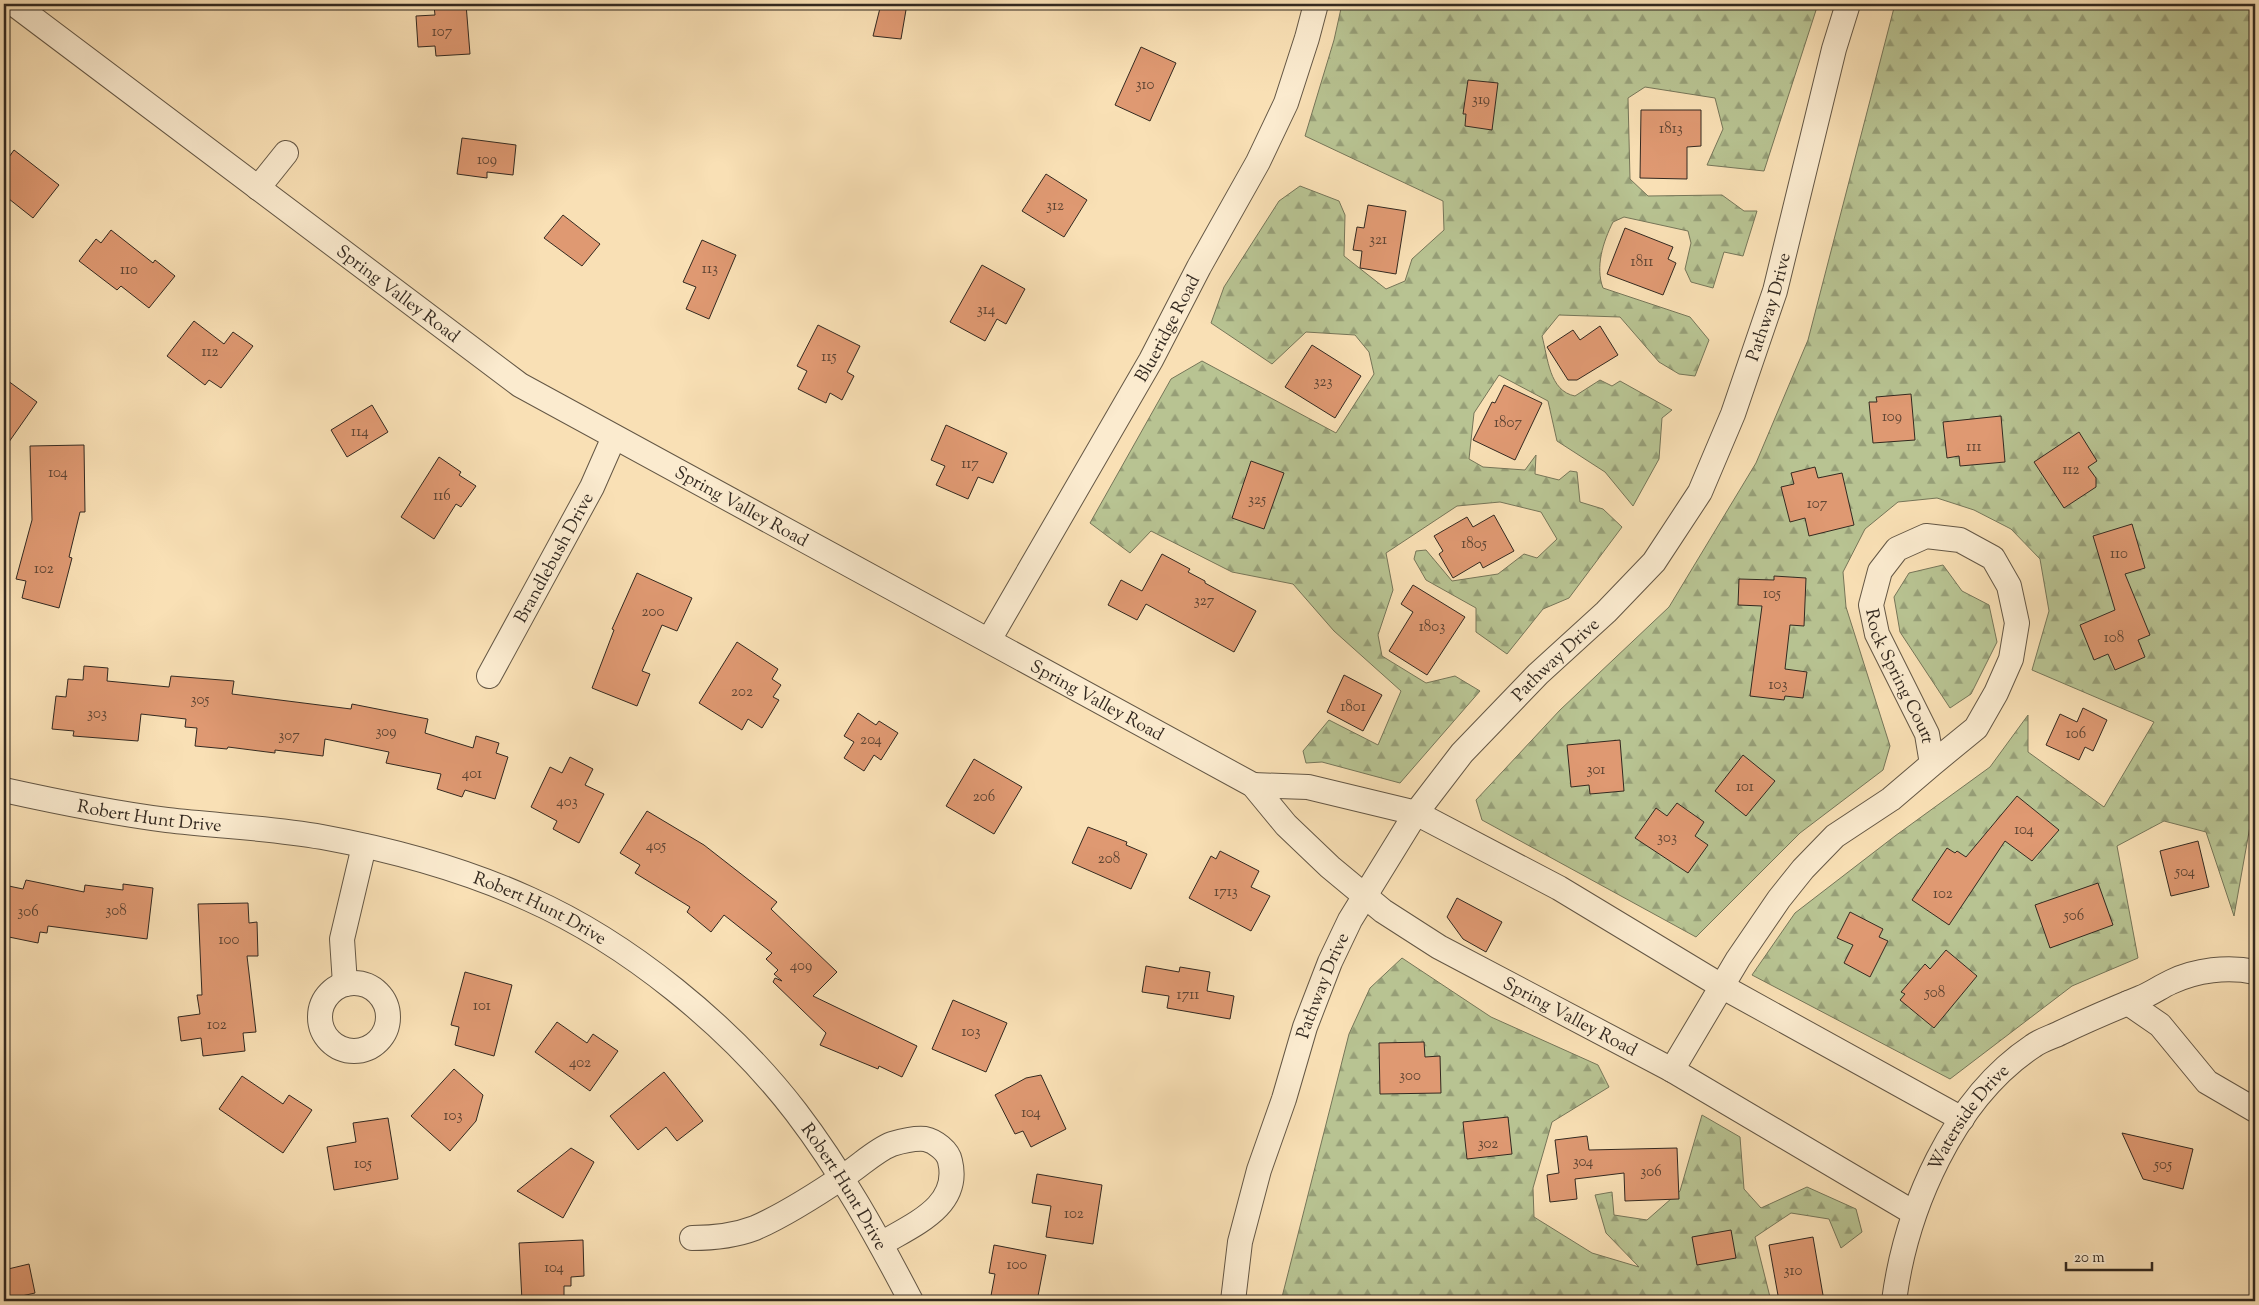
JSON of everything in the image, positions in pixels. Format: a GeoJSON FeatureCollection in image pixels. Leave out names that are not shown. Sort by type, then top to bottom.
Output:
{"type":"FeatureCollection","features":[{"type":"Feature","properties":{"kind":"street","name":"Spring Valley Road"},"geometry":{"type":"LineString","coordinates":[[14,4],[520,385],[1252,785],[1286,825],[1330,867],[1383,911],[1439,947],[1672,1070],[1914,1213]]}},
{"type":"Feature","properties":{"kind":"street","name":"Blueridge Road"},"geometry":{"type":"LineString","coordinates":[[989,640],[1151,360],[1199,267],[1258,162],[1286,103],[1316,4]]}},
{"type":"Feature","properties":{"kind":"street","name":"Pathway Drive"},"geometry":{"type":"LineString","coordinates":[[1233,1301],[1240,1242],[1259,1170],[1284,1100],[1305,1027],[1330,962],[1350,920],[1416,814],[1462,753],[1538,674],[1606,612],[1654,562],[1700,492],[1733,414],[1775,291],[1834,49],[1848,4]]}},
{"type":"Feature","properties":{"kind":"street"},"geometry":{"type":"LineString","coordinates":[[258,188],[286,153]]}},
{"type":"Feature","properties":{"kind":"street","name":"Brandlebush Drive"},"geometry":{"type":"LineString","coordinates":[[489,676],[592,487],[614,437]]}},
{"type":"Feature","properties":{"kind":"street","name":"Rock Spring Court"},"geometry":{"type":"LineString","coordinates":[[1672,1070],[1738,959],[1774,906],[1803,869],[1835,836],[1891,799],[1976,728],[1996,693],[2011,659],[2017,622],[2009,586],[1993,558],[1960,540],[1926,536],[1897,549],[1880,571],[1872,605],[1877,634],[1927,734],[1932,764]]}},
{"type":"Feature","properties":{"kind":"street","name":"Spring Valley Road"},"geometry":{"type":"LineString","coordinates":[[1252,785],[1308,787],[1416,814],[1558,888],[1723,987],[1962,1119]]}},
{"type":"Feature","properties":{"kind":"street","name":"Robert Hunt Drive"},"geometry":{"type":"LineString","coordinates":[[4,790],[74,806],[167,820],[320,836],[408,855],[449,867],[529,899],[574,922],[634,960],[686,999],[744,1052],[795,1112],[841,1178],[882,1244],[911,1301]]}},
{"type":"Feature","properties":{"kind":"street"},"geometry":{"type":"LineString","coordinates":[[346,984],[342,939],[364,846]]}},
{"type":"Feature","properties":{"kind":"street","name":"Waterside Drive"},"geometry":{"type":"LineString","coordinates":[[1894,1301],[1898,1269],[1914,1213],[1935,1165],[1962,1119],[1999,1074],[2034,1045],[2173,981],[2206,971],[2240,968],[2255,972]]}},
{"type":"Feature","properties":{"kind":"street"},"geometry":{"type":"LineString","coordinates":[[2128,1003],[2160,1025],[2207,1082],[2255,1110]]}},
{"type":"Feature","properties":{"kind":"street"},"geometry":{"type":"LineString","coordinates":[[692,1238],[724,1236],[757,1227],[841,1178],[891,1145],[918,1138],[930,1140],[949,1156],[952,1182],[944,1202],[923,1219],[882,1244]]}},
{"type":"Feature","properties":{"kind":"green space"},"geometry":{"type":"Polygon","coordinates":[[[1342,4],[1818,4],[1764,171],[1707,165],[1723,129],[1715,98],[1645,87],[1628,98],[1630,179],[1648,196],[1722,195],[1744,211],[1757,211],[1743,256],[1724,252],[1713,288],[1691,282],[1685,269],[1691,243],[1688,231],[1624,217],[1613,222],[1606,238],[1600,263],[1603,288],[1690,317],[1709,340],[1695,376],[1679,374],[1659,362],[1620,317],[1559,315],[1542,336],[1551,372],[1560,388],[1566,393],[1575,396],[1600,380],[1612,386],[1620,381],[1672,410],[1662,418],[1659,459],[1633,506],[1605,472],[1557,441],[1548,401],[1499,375],[1474,413],[1469,459],[1483,467],[1525,470],[1536,455],[1535,474],[1559,480],[1570,471],[1577,472],[1580,502],[1603,509],[1622,527],[1569,598],[1543,609],[1507,654],[1476,632],[1476,608],[1426,580],[1414,559],[1416,551],[1426,550],[1452,581],[1498,574],[1524,554],[1537,558],[1557,539],[1541,512],[1500,502],[1457,506],[1386,553],[1393,590],[1378,635],[1382,656],[1426,683],[1455,676],[1480,691],[1400,783],[1322,762],[1306,763],[1303,751],[1329,720],[1378,745],[1401,691],[1334,631],[1293,584],[1232,572],[1151,531],[1130,553],[1090,523],[1171,379],[1202,361],[1336,433],[1374,374],[1369,352],[1355,335],[1306,332],[1272,364],[1211,323],[1224,287],[1279,201],[1300,186],[1339,201],[1345,215],[1344,256],[1386,289],[1405,281],[1412,259],[1444,230],[1443,201],[1305,136],[1334,40],[1342,4]]]}},
{"type":"Feature","properties":{"kind":"green space"},"geometry":{"type":"Polygon","coordinates":[[[1895,4],[2255,4],[2255,814],[2252,815],[2234,916],[2206,832],[2164,821],[2117,846],[2138,958],[2072,986],[1950,1079],[1752,975],[1795,913],[1895,836],[1990,767],[2028,715],[2028,752],[2104,807],[2154,722],[2032,670],[2049,611],[2040,559],[2011,529],[1974,510],[1937,498],[1898,502],[1865,529],[1843,572],[1846,607],[1890,746],[1883,770],[1800,833],[1696,937],[1482,820],[1476,800],[1560,710],[1669,607],[1756,463],[1808,340],[1895,4]]]}},
{"type":"Feature","properties":{"kind":"green space"},"geometry":{"type":"Polygon","coordinates":[[[1943,565],[1962,591],[1989,605],[1997,642],[1971,694],[1950,708],[1900,632],[1894,597],[1909,573],[1943,565]]]}},
{"type":"Feature","properties":{"kind":"green space"},"geometry":{"type":"Polygon","coordinates":[[[1402,958],[1491,1017],[1598,1065],[1609,1087],[1552,1122],[1533,1188],[1534,1217],[1592,1253],[1639,1267],[1606,1233],[1595,1195],[1612,1192],[1614,1215],[1647,1220],[1680,1191],[1702,1115],[1740,1137],[1744,1189],[1761,1208],[1807,1187],[1856,1209],[1862,1232],[1841,1248],[1829,1219],[1791,1213],[1755,1237],[1771,1301],[1281,1301],[1349,1034],[1370,988],[1402,958]]]}},
{"type":"Feature","properties":{"kind":"building"},"geometry":{"type":"Polygon","coordinates":[[[466,4],[470,54],[436,56],[435,46],[418,47],[416,16],[435,15],[434,6],[466,4]]]}},
{"type":"Feature","properties":{"kind":"building"},"geometry":{"type":"Polygon","coordinates":[[[881,4],[907,4],[901,39],[873,36],[881,4]]]}},
{"type":"Feature","properties":{"kind":"building"},"geometry":{"type":"Polygon","coordinates":[[[1141,47],[1176,63],[1150,121],[1115,105],[1141,47]]]}},
{"type":"Feature","properties":{"kind":"building"},"geometry":{"type":"Polygon","coordinates":[[[1468,80],[1498,83],[1492,130],[1465,126],[1466,114],[1463,114],[1468,80]]]}},
{"type":"Feature","properties":{"kind":"building"},"geometry":{"type":"Polygon","coordinates":[[[1641,110],[1701,110],[1701,146],[1687,147],[1687,179],[1640,178],[1641,110]]]}},
{"type":"Feature","properties":{"kind":"building"},"geometry":{"type":"Polygon","coordinates":[[[462,138],[516,145],[513,175],[487,172],[487,178],[457,174],[462,138]]]}},
{"type":"Feature","properties":{"kind":"building"},"geometry":{"type":"Polygon","coordinates":[[[14,150],[59,185],[33,218],[4,195],[4,164],[14,150]]]}},
{"type":"Feature","properties":{"kind":"building"},"geometry":{"type":"Polygon","coordinates":[[[1046,174],[1087,200],[1064,237],[1022,211],[1046,174]]]}},
{"type":"Feature","properties":{"kind":"building"},"geometry":{"type":"Polygon","coordinates":[[[1368,205],[1406,211],[1396,274],[1360,268],[1362,251],[1353,250],[1357,227],[1364,228],[1368,205]]]}},
{"type":"Feature","properties":{"kind":"building"},"geometry":{"type":"Polygon","coordinates":[[[563,215],[600,244],[582,266],[544,238],[563,215]]]}},
{"type":"Feature","properties":{"kind":"building"},"geometry":{"type":"Polygon","coordinates":[[[1625,228],[1673,247],[1668,259],[1676,263],[1663,295],[1607,274],[1625,228]]]}},
{"type":"Feature","properties":{"kind":"building"},"geometry":{"type":"Polygon","coordinates":[[[111,230],[153,263],[155,260],[175,276],[149,308],[121,286],[117,290],[79,261],[96,239],[101,243],[111,230]]]}},
{"type":"Feature","properties":{"kind":"building"},"geometry":{"type":"Polygon","coordinates":[[[702,240],[736,255],[709,319],[686,309],[696,287],[683,282],[702,240]]]}},
{"type":"Feature","properties":{"kind":"building"},"geometry":{"type":"Polygon","coordinates":[[[982,265],[1025,289],[1006,324],[997,319],[985,341],[950,322],[982,265]]]}},
{"type":"Feature","properties":{"kind":"building"},"geometry":{"type":"Polygon","coordinates":[[[194,321],[224,344],[233,332],[253,346],[221,388],[209,380],[205,385],[167,356],[194,321]]]}},
{"type":"Feature","properties":{"kind":"building"},"geometry":{"type":"Polygon","coordinates":[[[818,325],[860,346],[847,372],[854,376],[842,400],[830,393],[826,403],[798,389],[807,371],[797,366],[818,325]]]}},
{"type":"Feature","properties":{"kind":"building"},"geometry":{"type":"Polygon","coordinates":[[[1600,326],[1618,355],[1577,380],[1568,380],[1547,347],[1573,330],[1580,340],[1600,326]]]}},
{"type":"Feature","properties":{"kind":"building"},"geometry":{"type":"Polygon","coordinates":[[[1312,345],[1361,376],[1335,418],[1285,387],[1312,345]]]}},
{"type":"Feature","properties":{"kind":"building"},"geometry":{"type":"Polygon","coordinates":[[[4,378],[37,402],[4,449],[4,378]]]}},
{"type":"Feature","properties":{"kind":"building"},"geometry":{"type":"Polygon","coordinates":[[[1504,385],[1542,403],[1515,460],[1473,440],[1492,402],[1495,403],[1504,385]]]}},
{"type":"Feature","properties":{"kind":"building"},"geometry":{"type":"Polygon","coordinates":[[[1911,394],[1915,440],[1873,443],[1869,402],[1877,402],[1876,397],[1911,394]]]}},
{"type":"Feature","properties":{"kind":"building"},"geometry":{"type":"Polygon","coordinates":[[[372,405],[388,432],[347,457],[331,430],[372,405]]]}},
{"type":"Feature","properties":{"kind":"building"},"geometry":{"type":"Polygon","coordinates":[[[2001,416],[2005,462],[1960,466],[1959,456],[1947,458],[1943,422],[2001,416]]]}},
{"type":"Feature","properties":{"kind":"building"},"geometry":{"type":"Polygon","coordinates":[[[946,425],[1007,453],[993,483],[978,477],[968,499],[936,485],[945,466],[931,460],[946,425]]]}},
{"type":"Feature","properties":{"kind":"building"},"geometry":{"type":"Polygon","coordinates":[[[2079,432],[2097,461],[2088,467],[2096,478],[2096,487],[2064,508],[2034,462],[2079,432]]]}},
{"type":"Feature","properties":{"kind":"building"},"geometry":{"type":"Polygon","coordinates":[[[84,445],[85,512],[80,512],[69,557],[72,558],[59,608],[22,598],[26,581],[16,579],[32,520],[30,446],[84,445]]]}},
{"type":"Feature","properties":{"kind":"building"},"geometry":{"type":"Polygon","coordinates":[[[439,457],[461,472],[459,475],[476,486],[461,507],[456,504],[434,539],[401,517],[439,457]]]}},
{"type":"Feature","properties":{"kind":"building"},"geometry":{"type":"Polygon","coordinates":[[[1251,461],[1284,473],[1264,529],[1232,518],[1251,461]]]}},
{"type":"Feature","properties":{"kind":"building"},"geometry":{"type":"Polygon","coordinates":[[[1815,467],[1818,478],[1842,473],[1854,525],[1809,536],[1805,518],[1790,522],[1781,487],[1794,484],[1791,473],[1815,467]]]}},
{"type":"Feature","properties":{"kind":"building"},"geometry":{"type":"Polygon","coordinates":[[[1494,515],[1514,551],[1483,568],[1480,562],[1453,578],[1439,554],[1443,551],[1434,536],[1467,517],[1473,527],[1494,515]]]}},
{"type":"Feature","properties":{"kind":"building"},"geometry":{"type":"Polygon","coordinates":[[[2132,524],[2145,568],[2125,574],[2150,635],[2138,640],[2145,657],[2115,670],[2108,654],[2094,660],[2080,625],[2115,610],[2093,536],[2132,524]]]}},
{"type":"Feature","properties":{"kind":"building"},"geometry":{"type":"Polygon","coordinates":[[[1162,554],[1190,569],[1188,572],[1205,581],[1205,583],[1256,611],[1234,652],[1146,604],[1137,620],[1108,605],[1121,580],[1142,591],[1162,554]]]}},
{"type":"Feature","properties":{"kind":"building"},"geometry":{"type":"Polygon","coordinates":[[[637,573],[692,598],[677,631],[662,625],[642,671],[650,674],[637,706],[592,688],[614,630],[612,629],[637,573]]]}},
{"type":"Feature","properties":{"kind":"building"},"geometry":{"type":"Polygon","coordinates":[[[1774,576],[1806,578],[1804,626],[1790,625],[1785,669],[1807,672],[1803,698],[1785,696],[1784,700],[1750,696],[1762,606],[1738,605],[1739,579],[1774,580],[1774,576]]]}},
{"type":"Feature","properties":{"kind":"building"},"geometry":{"type":"Polygon","coordinates":[[[1413,585],[1465,617],[1427,675],[1389,651],[1413,612],[1401,604],[1413,585]]]}},
{"type":"Feature","properties":{"kind":"building"},"geometry":{"type":"Polygon","coordinates":[[[737,642],[778,669],[772,679],[781,685],[773,697],[779,700],[762,728],[748,719],[742,730],[699,703],[737,642]]]}},
{"type":"Feature","properties":{"kind":"building"},"geometry":{"type":"Polygon","coordinates":[[[84,666],[108,668],[107,681],[169,687],[171,676],[234,681],[232,694],[351,709],[352,704],[428,719],[425,733],[473,748],[476,736],[499,743],[496,753],[508,757],[495,799],[465,790],[462,797],[437,789],[441,774],[386,763],[389,752],[325,739],[323,756],[275,750],[275,753],[228,747],[227,749],[195,746],[197,728],[185,727],[186,719],[141,714],[138,741],[73,736],[74,731],[52,729],[56,696],[66,697],[68,679],[83,680],[84,666]]]}},
{"type":"Feature","properties":{"kind":"building"},"geometry":{"type":"Polygon","coordinates":[[[1344,675],[1382,695],[1363,731],[1327,712],[1344,675]]]}},
{"type":"Feature","properties":{"kind":"building"},"geometry":{"type":"Polygon","coordinates":[[[2083,708],[2107,720],[2093,751],[2085,747],[2079,760],[2046,745],[2060,714],[2077,722],[2083,708]]]}},
{"type":"Feature","properties":{"kind":"building"},"geometry":{"type":"Polygon","coordinates":[[[858,713],[876,725],[879,721],[898,733],[881,760],[874,755],[864,771],[844,758],[854,742],[844,736],[858,713]]]}},
{"type":"Feature","properties":{"kind":"building"},"geometry":{"type":"Polygon","coordinates":[[[1620,740],[1624,791],[1590,794],[1589,785],[1571,787],[1567,745],[1620,740]]]}},
{"type":"Feature","properties":{"kind":"building"},"geometry":{"type":"Polygon","coordinates":[[[1743,755],[1775,781],[1746,816],[1715,791],[1743,755]]]}},
{"type":"Feature","properties":{"kind":"building"},"geometry":{"type":"Polygon","coordinates":[[[570,757],[593,769],[585,785],[604,794],[579,843],[553,829],[557,821],[531,807],[550,767],[562,773],[570,757]]]}},
{"type":"Feature","properties":{"kind":"building"},"geometry":{"type":"Polygon","coordinates":[[[974,759],[1022,787],[994,834],[946,806],[974,759]]]}},
{"type":"Feature","properties":{"kind":"building"},"geometry":{"type":"Polygon","coordinates":[[[2017,796],[2059,830],[2032,861],[2005,841],[1949,925],[1912,900],[1947,848],[1955,853],[1957,851],[1966,857],[2017,796]]]}},
{"type":"Feature","properties":{"kind":"building"},"geometry":{"type":"Polygon","coordinates":[[[1677,803],[1704,822],[1695,836],[1708,845],[1688,873],[1635,838],[1656,808],[1667,816],[1677,803]]]}},
{"type":"Feature","properties":{"kind":"building"},"geometry":{"type":"Polygon","coordinates":[[[647,811],[704,845],[777,902],[771,909],[837,972],[813,996],[917,1046],[902,1077],[879,1066],[878,1069],[820,1045],[826,1033],[773,982],[775,978],[782,981],[774,974],[778,970],[766,959],[772,953],[724,915],[711,932],[687,912],[690,907],[635,873],[640,865],[620,853],[647,811]]]}},
{"type":"Feature","properties":{"kind":"building"},"geometry":{"type":"Polygon","coordinates":[[[1088,827],[1127,842],[1126,845],[1147,854],[1131,889],[1072,863],[1088,827]]]}},
{"type":"Feature","properties":{"kind":"building"},"geometry":{"type":"Polygon","coordinates":[[[2198,841],[2209,887],[2171,896],[2160,851],[2198,841]]]}},
{"type":"Feature","properties":{"kind":"building"},"geometry":{"type":"Polygon","coordinates":[[[1220,851],[1259,871],[1251,887],[1270,896],[1251,931],[1189,898],[1211,856],[1216,859],[1220,851]]]}},
{"type":"Feature","properties":{"kind":"building"},"geometry":{"type":"Polygon","coordinates":[[[26,880],[84,892],[85,885],[123,890],[123,884],[153,888],[147,939],[48,926],[47,933],[40,932],[38,943],[4,936],[4,885],[23,889],[26,880]]]}},
{"type":"Feature","properties":{"kind":"building"},"geometry":{"type":"Polygon","coordinates":[[[2098,883],[2113,925],[2050,948],[2035,905],[2098,883]]]}},
{"type":"Feature","properties":{"kind":"building"},"geometry":{"type":"Polygon","coordinates":[[[1457,898],[1502,922],[1486,952],[1463,939],[1447,917],[1457,898]]]}},
{"type":"Feature","properties":{"kind":"building"},"geometry":{"type":"Polygon","coordinates":[[[248,903],[249,923],[257,922],[258,956],[247,956],[256,1032],[243,1033],[245,1051],[203,1056],[201,1038],[181,1041],[178,1017],[200,1014],[197,995],[202,995],[198,904],[248,903]]]}},
{"type":"Feature","properties":{"kind":"building"},"geometry":{"type":"Polygon","coordinates":[[[1850,912],[1883,929],[1879,937],[1888,941],[1870,977],[1844,963],[1853,945],[1837,938],[1850,912]]]}},
{"type":"Feature","properties":{"kind":"building"},"geometry":{"type":"Polygon","coordinates":[[[1946,950],[1977,976],[1934,1028],[1900,1000],[1905,994],[1901,992],[1925,964],[1930,969],[1946,950]]]}},
{"type":"Feature","properties":{"kind":"building"},"geometry":{"type":"Polygon","coordinates":[[[1146,966],[1179,972],[1180,967],[1210,972],[1207,991],[1234,996],[1230,1019],[1167,1008],[1169,996],[1142,992],[1146,966]]]}},
{"type":"Feature","properties":{"kind":"building"},"geometry":{"type":"Polygon","coordinates":[[[465,972],[512,985],[494,1056],[455,1045],[459,1027],[451,1025],[465,972]]]}},
{"type":"Feature","properties":{"kind":"building"},"geometry":{"type":"Polygon","coordinates":[[[953,1000],[1007,1023],[986,1072],[932,1049],[953,1000]]]}},
{"type":"Feature","properties":{"kind":"building"},"geometry":{"type":"Polygon","coordinates":[[[557,1022],[587,1043],[593,1034],[618,1051],[590,1091],[535,1052],[557,1022]]]}},
{"type":"Feature","properties":{"kind":"building"},"geometry":{"type":"Polygon","coordinates":[[[1424,1042],[1425,1057],[1440,1056],[1441,1093],[1380,1094],[1379,1043],[1424,1042]]]}},
{"type":"Feature","properties":{"kind":"building"},"geometry":{"type":"Polygon","coordinates":[[[454,1069],[483,1095],[476,1121],[450,1151],[411,1116],[454,1069]]]}},
{"type":"Feature","properties":{"kind":"building"},"geometry":{"type":"Polygon","coordinates":[[[664,1072],[703,1121],[677,1141],[666,1127],[638,1150],[610,1116],[664,1072]]]}},
{"type":"Feature","properties":{"kind":"building"},"geometry":{"type":"Polygon","coordinates":[[[1041,1075],[1066,1129],[1031,1147],[1023,1131],[1015,1134],[995,1095],[1026,1078],[1041,1075]]]}},
{"type":"Feature","properties":{"kind":"building"},"geometry":{"type":"Polygon","coordinates":[[[242,1076],[283,1104],[289,1095],[312,1110],[283,1153],[219,1109],[242,1076]]]}},
{"type":"Feature","properties":{"kind":"building"},"geometry":{"type":"Polygon","coordinates":[[[1508,1117],[1512,1154],[1467,1159],[1463,1122],[1508,1117]]]}},
{"type":"Feature","properties":{"kind":"building"},"geometry":{"type":"Polygon","coordinates":[[[388,1118],[398,1179],[334,1190],[327,1147],[356,1142],[353,1123],[388,1118]]]}},
{"type":"Feature","properties":{"kind":"building"},"geometry":{"type":"Polygon","coordinates":[[[2122,1133],[2193,1149],[2183,1189],[2143,1179],[2122,1133]]]}},
{"type":"Feature","properties":{"kind":"building"},"geometry":{"type":"Polygon","coordinates":[[[1587,1136],[1589,1150],[1677,1148],[1679,1199],[1625,1201],[1624,1173],[1575,1179],[1577,1199],[1550,1202],[1547,1175],[1559,1173],[1555,1140],[1587,1136]]]}},
{"type":"Feature","properties":{"kind":"building"},"geometry":{"type":"Polygon","coordinates":[[[571,1148],[594,1162],[563,1218],[517,1191],[571,1148]]]}},
{"type":"Feature","properties":{"kind":"building"},"geometry":{"type":"Polygon","coordinates":[[[1037,1174],[1102,1185],[1093,1244],[1046,1237],[1051,1206],[1032,1203],[1037,1174]]]}},
{"type":"Feature","properties":{"kind":"building"},"geometry":{"type":"Polygon","coordinates":[[[1731,1230],[1736,1258],[1697,1265],[1692,1237],[1731,1230]]]}},
{"type":"Feature","properties":{"kind":"building"},"geometry":{"type":"Polygon","coordinates":[[[1813,1237],[1824,1301],[1779,1301],[1769,1245],[1813,1237]]]}},
{"type":"Feature","properties":{"kind":"building"},"geometry":{"type":"Polygon","coordinates":[[[583,1240],[584,1276],[571,1277],[571,1286],[564,1286],[564,1301],[522,1301],[519,1243],[583,1240]]]}},
{"type":"Feature","properties":{"kind":"building"},"geometry":{"type":"Polygon","coordinates":[[[994,1245],[1046,1255],[1037,1301],[990,1301],[995,1274],[989,1273],[994,1245]]]}},
{"type":"Feature","properties":{"kind":"building"},"geometry":{"type":"Polygon","coordinates":[[[29,1264],[35,1293],[4,1300],[4,1270],[29,1264]]]}}]}
